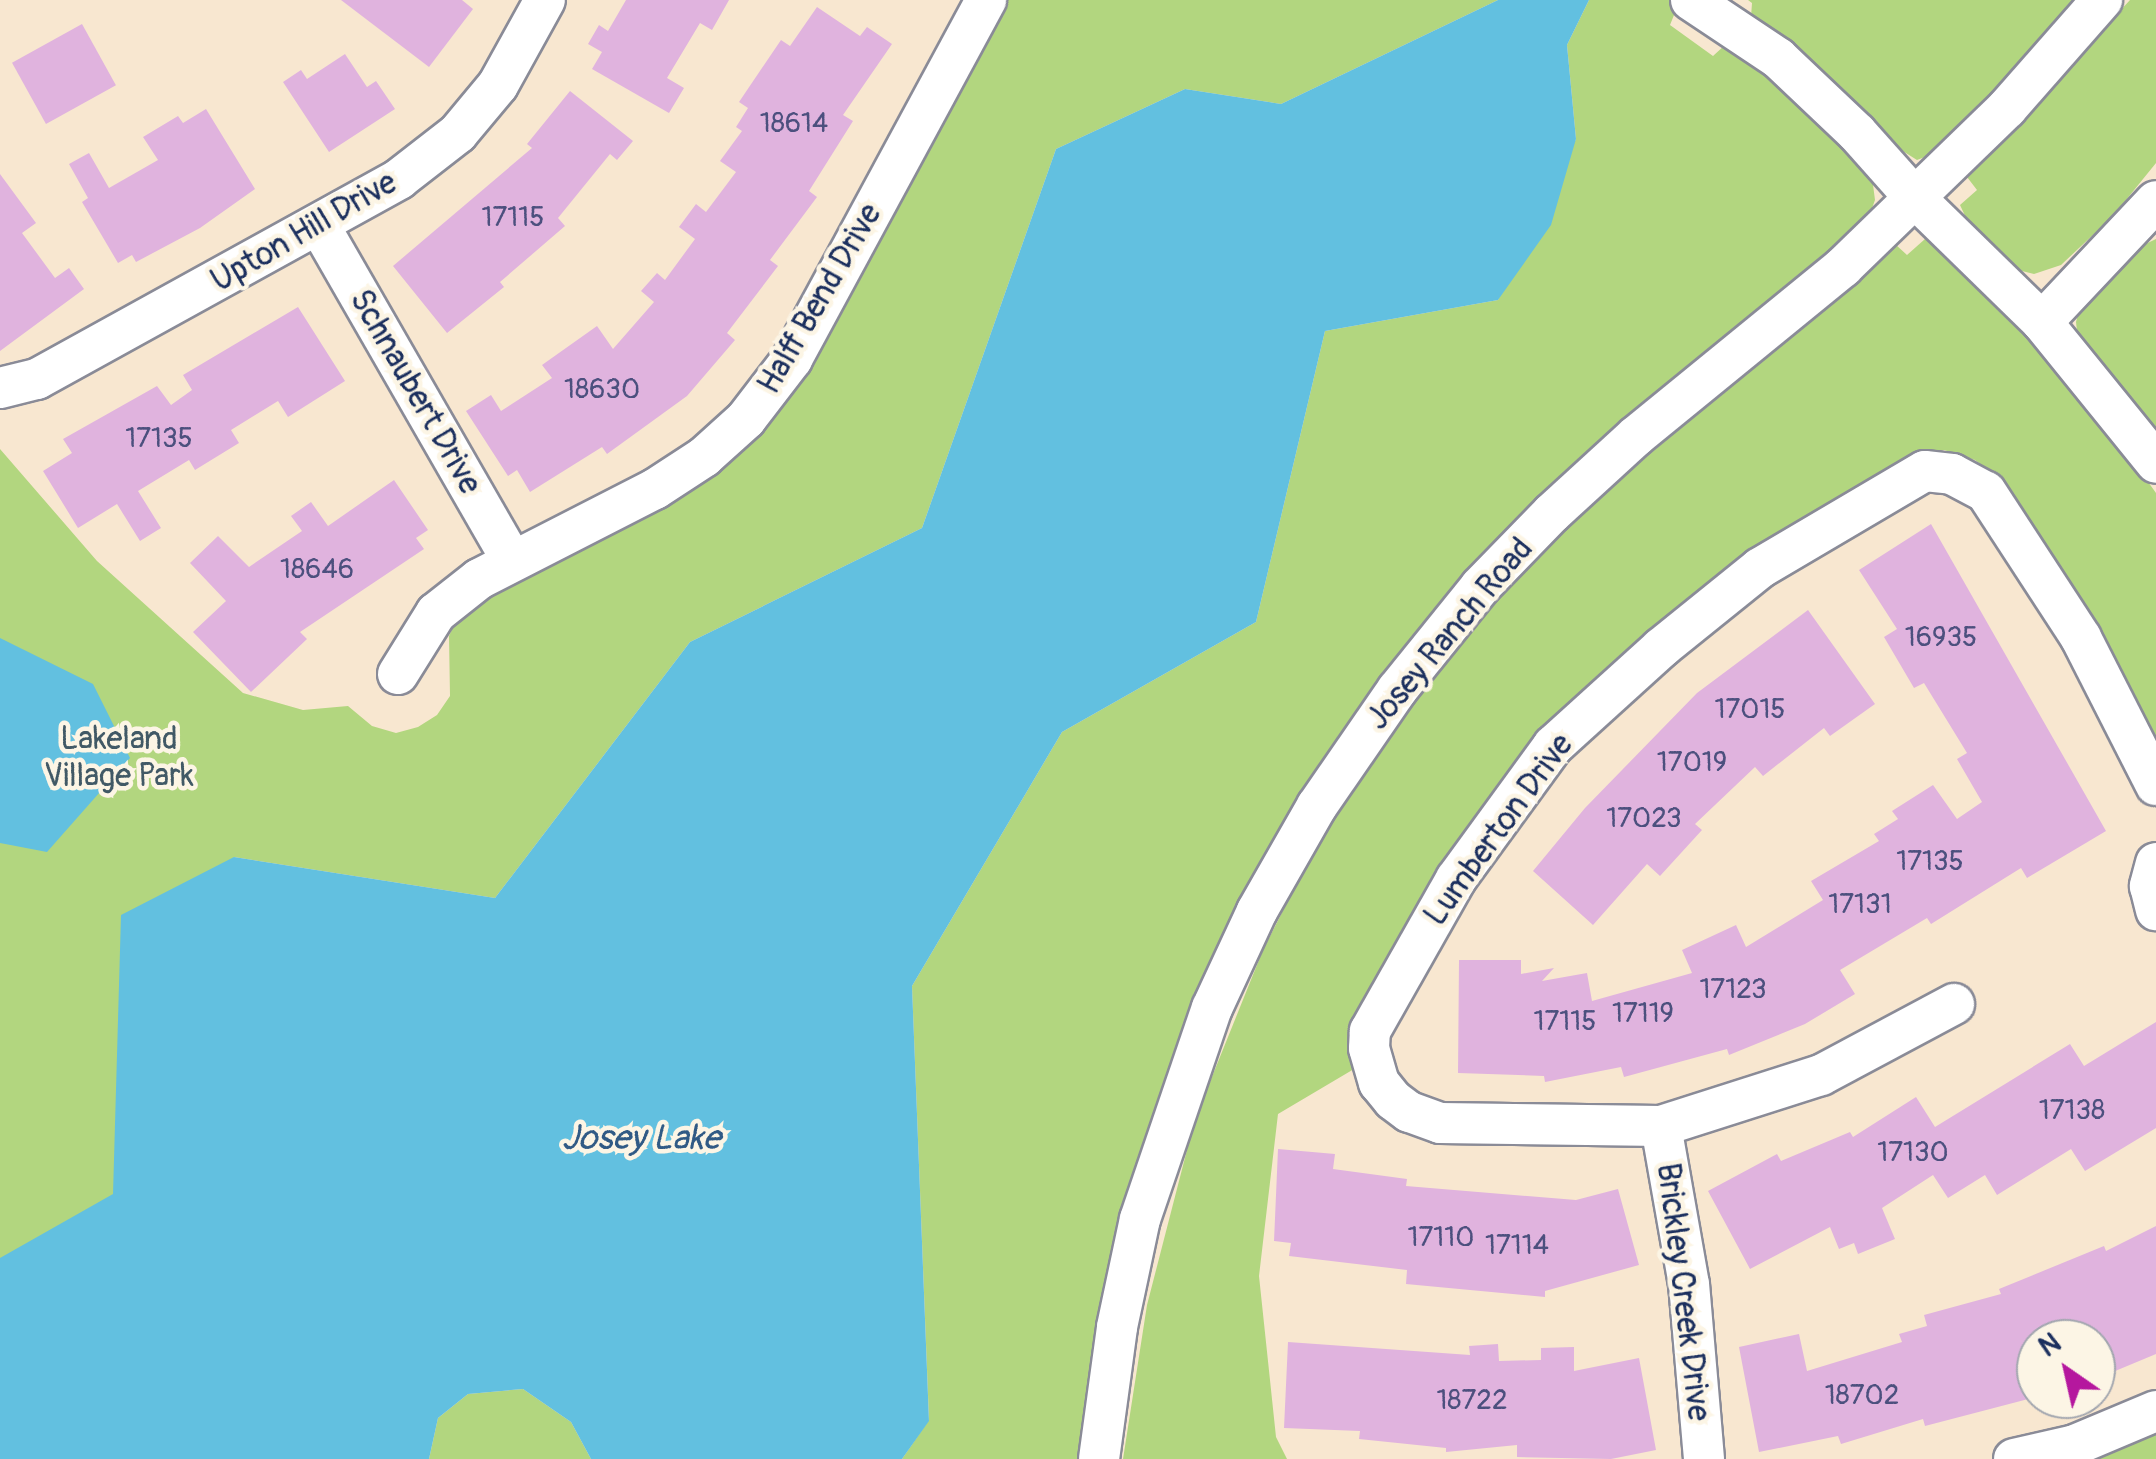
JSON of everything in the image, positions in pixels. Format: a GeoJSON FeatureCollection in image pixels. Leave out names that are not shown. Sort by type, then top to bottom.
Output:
{"type":"FeatureCollection","features":[{"type":"Feature","properties":{"kind":"street","name":"Upton Hill Drive"},"geometry":{"type":"LineString","coordinates":[[0,388],[38,379],[400,179],[458,133],[498,85],[545,0]]}},
{"type":"Feature","properties":{"kind":"street","name":"Halff Bend Drive"},"geometry":{"type":"LineString","coordinates":[[398,674],[436,613],[511,559],[620,508],[684,471],[726,439],[758,405],[792,359],[986,0]]}},
{"type":"Feature","properties":{"kind":"street"},"geometry":{"type":"LineString","coordinates":[[1691,0],[1778,58],[1856,133],[1914,197],[2042,322],[2156,463]]}},
{"type":"Feature","properties":{"kind":"street","name":"Josey Ranch Road"},"geometry":{"type":"LineString","coordinates":[[1099,1459],[1117,1327],[1140,1219],[1212,1008],[1250,927],[1318,806],[1397,690],[1480,588],[1552,513],[1636,436],[1842,266],[2008,108],[2102,0]]}},
{"type":"Feature","properties":{"kind":"street"},"geometry":{"type":"LineString","coordinates":[[2042,322],[2156,201]]}},
{"type":"Feature","properties":{"kind":"street","name":"Schnaubert Drive"},"geometry":{"type":"LineString","coordinates":[[320,226],[511,559]]}},
{"type":"Feature","properties":{"kind":"street","name":"Lumberton Drive"},"geometry":{"type":"LineString","coordinates":[[1954,1004],[1822,1075],[1660,1126],[1466,1126],[1424,1118],[1409,1112],[1380,1083],[1368,1048],[1370,1031],[1456,879],[1553,746],[1662,648],[1760,568],[1925,471],[1952,474],[1986,492],[2081,638],[2156,785]]}},
{"type":"Feature","properties":{"kind":"street"},"geometry":{"type":"LineString","coordinates":[[2156,863],[2150,886],[2156,910]]}},
{"type":"Feature","properties":{"kind":"street","name":"Brickley Creek Drive"},"geometry":{"type":"LineString","coordinates":[[1660,1126],[1689,1284],[1704,1459]]}},
{"type":"Feature","properties":{"kind":"street"},"geometry":{"type":"LineString","coordinates":[[2014,1459],[2076,1445],[2156,1410]]}},
{"type":"Feature","properties":{"kind":"green space","name":"Lakeland Village Park"},"geometry":{"type":"Polygon","coordinates":[[[1005,0],[1498,0],[1281,104],[1185,89],[1056,149],[922,528],[690,642],[495,898],[234,857],[183,1311],[0,1459],[0,449],[97,561],[243,693],[303,710],[348,706],[372,726],[396,733],[418,727],[437,715],[450,696],[449,636],[456,620],[476,604],[695,486],[1005,0]]]}},
{"type":"Feature","properties":{"kind":"green space"},"geometry":{"type":"Polygon","coordinates":[[[1589,0],[1680,0],[1670,25],[1713,56],[1725,45],[1786,93],[1872,177],[1875,200],[1866,225],[1600,450],[1227,936],[1082,1459],[902,1459],[929,1420],[912,986],[1062,732],[1256,622],[1325,331],[1498,300],[1576,139],[1567,45],[1589,0]]]}},
{"type":"Feature","properties":{"kind":"green space"},"geometry":{"type":"Polygon","coordinates":[[[1748,0],[2084,0],[1943,150],[1917,160],[1890,143],[1751,17],[1752,3],[1748,0]]]}},
{"type":"Feature","properties":{"kind":"green space"},"geometry":{"type":"Polygon","coordinates":[[[2130,0],[2156,0],[2156,163],[2113,216],[2061,265],[2034,274],[2018,270],[1968,222],[1960,205],[1977,190],[1967,177],[2130,0]]]}},
{"type":"Feature","properties":{"kind":"green space"},"geometry":{"type":"Polygon","coordinates":[[[1925,239],[1944,249],[2108,426],[2156,493],[2156,752],[2000,480],[1975,460],[1944,450],[1912,457],[1782,531],[1688,600],[1605,672],[1353,1038],[1354,1069],[1278,1114],[1259,1276],[1276,1437],[1287,1459],[1123,1459],[1147,1305],[1195,1119],[1263,950],[1313,851],[1365,767],[1494,600],[1561,530],[1895,244],[1907,255],[1925,239]]]}},
{"type":"Feature","properties":{"kind":"green space"},"geometry":{"type":"Polygon","coordinates":[[[2156,239],[2156,436],[2078,340],[2076,322],[2081,303],[2137,248],[2156,239]]]}},
{"type":"Feature","properties":{"kind":"green space"},"geometry":{"type":"Polygon","coordinates":[[[523,1389],[571,1422],[591,1459],[429,1459],[438,1418],[468,1394],[523,1389]]]}},
{"type":"Feature","properties":{"kind":"green space"},"geometry":{"type":"Polygon","coordinates":[[[2156,1426],[2156,1459],[2060,1459],[2156,1426]]]}},
{"type":"Feature","properties":{"kind":"water","name":"Josey Lake"},"geometry":{"type":"Polygon","coordinates":[[[1498,0],[1589,0],[1567,45],[1576,139],[1551,225],[1498,300],[1325,331],[1256,622],[1062,732],[912,986],[929,1421],[902,1459],[591,1459],[571,1422],[523,1389],[468,1394],[438,1418],[429,1459],[0,1459],[0,1258],[113,1194],[121,915],[234,857],[495,898],[690,642],[922,528],[1056,149],[1185,89],[1281,104],[1498,0]]]}},
{"type":"Feature","properties":{"kind":"water"},"geometry":{"type":"Polygon","coordinates":[[[0,638],[93,684],[130,758],[47,852],[0,843],[0,638]]]}},
{"type":"Feature","properties":{"kind":"building"},"geometry":{"type":"Polygon","coordinates":[[[341,0],[462,0],[473,9],[429,67],[341,0]]]}},
{"type":"Feature","properties":{"kind":"building"},"geometry":{"type":"Polygon","coordinates":[[[626,0],[729,0],[712,30],[700,23],[667,78],[684,88],[669,113],[592,69],[602,52],[588,44],[599,25],[608,31],[626,0]]]}},
{"type":"Feature","properties":{"kind":"building"},"geometry":{"type":"Polygon","coordinates":[[[817,7],[860,36],[867,27],[892,44],[843,115],[853,121],[809,191],[817,197],[770,260],[778,266],[727,333],[735,340],[687,396],[607,454],[602,447],[530,492],[517,470],[508,476],[466,411],[491,395],[501,411],[552,378],[542,365],[597,326],[613,349],[654,302],[641,291],[657,273],[665,280],[695,239],[679,227],[696,204],[706,212],[736,172],[720,161],[742,131],[736,127],[748,108],[739,102],[781,40],[790,46],[817,7]]]}},
{"type":"Feature","properties":{"kind":"building"},"geometry":{"type":"Polygon","coordinates":[[[82,24],[116,85],[46,124],[12,63],[82,24]]]}},
{"type":"Feature","properties":{"kind":"building"},"geometry":{"type":"Polygon","coordinates":[[[345,54],[367,87],[376,81],[395,109],[329,152],[283,82],[301,70],[307,79],[345,54]]]}},
{"type":"Feature","properties":{"kind":"building"},"geometry":{"type":"Polygon","coordinates":[[[570,91],[633,141],[617,160],[610,154],[558,218],[565,226],[500,282],[504,287],[447,333],[393,266],[532,148],[527,144],[570,91]]]}},
{"type":"Feature","properties":{"kind":"building"},"geometry":{"type":"Polygon","coordinates":[[[206,109],[255,189],[200,228],[136,262],[132,255],[118,263],[82,202],[88,198],[69,164],[89,153],[109,188],[158,160],[143,137],[178,116],[183,123],[206,109]]]}},
{"type":"Feature","properties":{"kind":"building"},"geometry":{"type":"Polygon","coordinates":[[[0,174],[36,223],[22,233],[55,278],[69,268],[84,289],[0,351],[0,174]]]}},
{"type":"Feature","properties":{"kind":"building"},"geometry":{"type":"Polygon","coordinates":[[[298,307],[345,381],[288,417],[278,401],[231,430],[239,443],[195,470],[189,460],[138,491],[161,528],[140,541],[117,504],[78,528],[43,471],[72,453],[63,439],[157,386],[171,405],[192,390],[183,375],[298,307]]]}},
{"type":"Feature","properties":{"kind":"building"},"geometry":{"type":"Polygon","coordinates":[[[394,480],[428,530],[416,538],[424,549],[300,632],[307,639],[251,692],[193,632],[226,601],[190,563],[218,536],[249,567],[302,531],[291,516],[311,502],[328,526],[394,480]]]}},
{"type":"Feature","properties":{"kind":"building"},"geometry":{"type":"Polygon","coordinates":[[[1931,524],[2106,831],[2027,878],[2021,868],[1931,924],[1927,918],[1840,970],[1855,994],[1805,1024],[1729,1055],[1727,1049],[1624,1077],[1621,1067],[1545,1082],[1544,1076],[1458,1073],[1459,960],[1521,960],[1521,974],[1554,968],[1542,981],[1587,973],[1592,1001],[1692,973],[1682,950],[1736,925],[1746,947],[1823,900],[1811,881],[1879,841],[1874,834],[1898,819],[1892,811],[1933,785],[1957,819],[1982,802],[1957,759],[1967,753],[1924,683],[1914,688],[1884,637],[1897,629],[1859,570],[1931,524]]]}},
{"type":"Feature","properties":{"kind":"building"},"geometry":{"type":"Polygon","coordinates":[[[1808,610],[1875,704],[1830,736],[1824,728],[1763,776],[1755,767],[1695,824],[1702,830],[1660,876],[1647,864],[1593,925],[1533,871],[1585,808],[1697,693],[1808,610]]]}},
{"type":"Feature","properties":{"kind":"building"},"geometry":{"type":"Polygon","coordinates":[[[2156,1022],[2156,1128],[2085,1171],[2071,1149],[1997,1195],[1985,1175],[1948,1198],[1933,1175],[1882,1208],[1895,1239],[1858,1254],[1854,1243],[1839,1249],[1830,1227],[1750,1269],[1708,1191],[1777,1154],[1781,1161],[1850,1132],[1853,1137],[1916,1097],[1935,1127],[2070,1044],[2084,1066],[2156,1022]]]}},
{"type":"Feature","properties":{"kind":"building"},"geometry":{"type":"Polygon","coordinates":[[[1278,1149],[1335,1154],[1333,1169],[1407,1179],[1406,1186],[1576,1200],[1618,1189],[1639,1265],[1545,1291],[1545,1297],[1406,1284],[1407,1270],[1289,1256],[1291,1243],[1274,1241],[1278,1149]]]}},
{"type":"Feature","properties":{"kind":"building"},"geometry":{"type":"Polygon","coordinates":[[[2156,1226],[2156,1354],[2116,1371],[2116,1319],[2016,1319],[2016,1402],[1925,1426],[1923,1419],[1841,1444],[1838,1436],[1759,1452],[1739,1347],[1799,1334],[1807,1371],[1902,1342],[1899,1334],[1927,1326],[1924,1315],[2001,1294],[1999,1289],[2104,1246],[2106,1251],[2156,1226]]]}},
{"type":"Feature","properties":{"kind":"building"},"geometry":{"type":"Polygon","coordinates":[[[1288,1342],[1470,1355],[1469,1346],[1498,1344],[1499,1361],[1541,1360],[1541,1348],[1574,1347],[1574,1371],[1639,1358],[1656,1450],[1611,1459],[1517,1457],[1517,1445],[1446,1452],[1446,1448],[1359,1439],[1360,1431],[1284,1428],[1288,1342]]]}}]}
